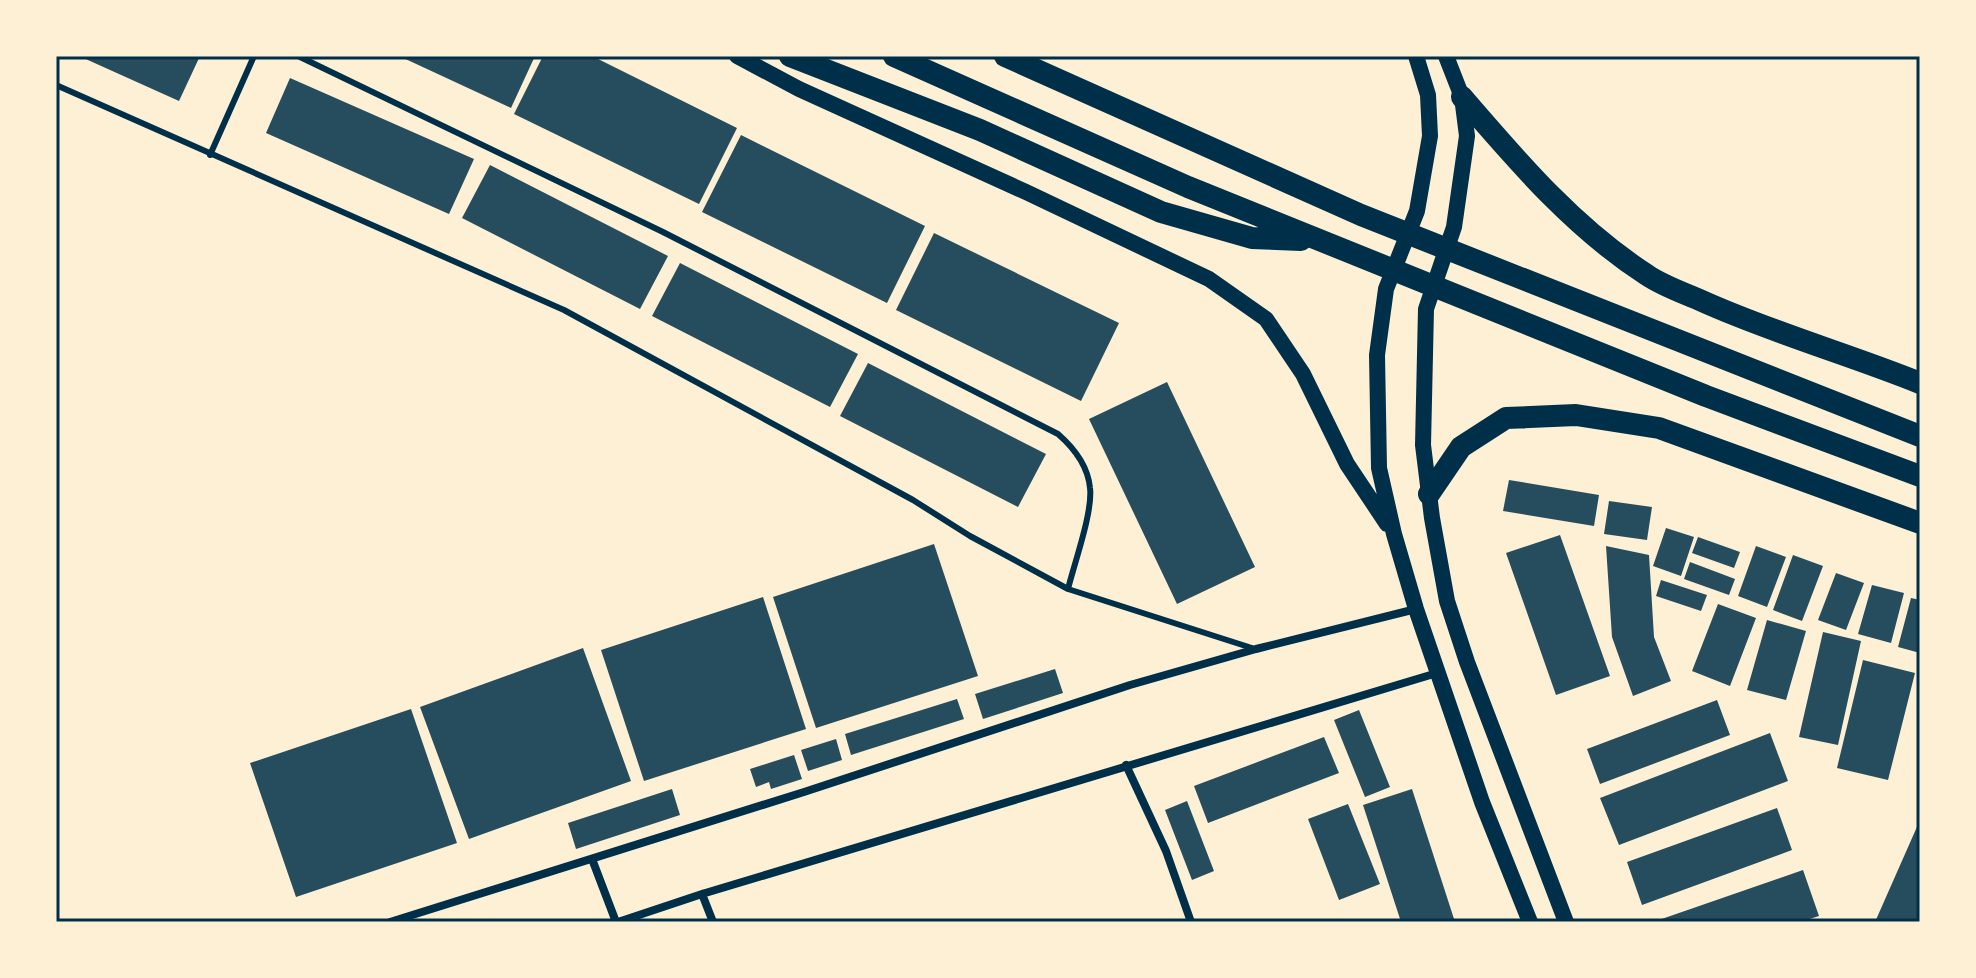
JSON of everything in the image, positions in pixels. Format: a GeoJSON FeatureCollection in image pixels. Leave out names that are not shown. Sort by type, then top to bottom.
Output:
{"type":"FeatureCollection","features":[{"type":"Feature","properties":{"kind":"highway"},"geometry":{"type":"LineString","coordinates":[[790,56],[980,130],[1161,212],[1252,238],[1319,240]]}},
{"type":"Feature","properties":{"kind":"highway"},"geometry":{"type":"LineString","coordinates":[[894,56],[1188,187],[1706,396],[1920,476]]}},
{"type":"Feature","properties":{"kind":"highway"},"geometry":{"type":"LineString","coordinates":[[1005,56],[1361,215],[1920,436]]}},
{"type":"Feature","properties":{"kind":"highway"},"geometry":{"type":"LineString","coordinates":[[1462,97],[1539,184],[1596,239],[1649,277],[1739,318],[1920,383]]}},
{"type":"Feature","properties":{"kind":"highway"},"geometry":{"type":"LineString","coordinates":[[1429,494],[1461,447],[1506,418],[1576,415],[1659,428],[1920,523]]}},
{"type":"Feature","properties":{"kind":"main road"},"geometry":{"type":"LineString","coordinates":[[737,56],[799,89],[1209,279],[1266,319],[1303,374],[1347,464],[1394,534]]}},
{"type":"Feature","properties":{"kind":"main road"},"geometry":{"type":"LineString","coordinates":[[1416,56],[1428,95],[1430,136],[1417,211],[1386,289],[1377,355],[1379,468],[1394,534],[1437,673],[1482,802],[1530,922]]}},
{"type":"Feature","properties":{"kind":"main road"},"geometry":{"type":"LineString","coordinates":[[1446,56],[1462,97],[1467,136],[1454,227],[1426,309],[1423,445],[1429,494],[1447,601],[1467,662],[1566,922]]}},
{"type":"Feature","properties":{"kind":"street"},"geometry":{"type":"LineString","coordinates":[[390,922],[1023,722],[1130,685],[1256,649],[1416,609]]}},
{"type":"Feature","properties":{"kind":"street"},"geometry":{"type":"LineString","coordinates":[[592,859],[617,922],[1437,673]]}},
{"type":"Feature","properties":{"kind":"street"},"geometry":{"type":"LineString","coordinates":[[1126,765],[1166,851],[1191,922]]}},
{"type":"Feature","properties":{"kind":"street"},"geometry":{"type":"LineString","coordinates":[[702,894],[713,922]]}},
{"type":"Feature","properties":{"kind":"lane"},"geometry":{"type":"LineString","coordinates":[[210,155],[254,56]]}},
{"type":"Feature","properties":{"kind":"lane"},"geometry":{"type":"LineString","coordinates":[[298,56],[663,232],[1058,434],[1076,450],[1091,489],[1068,589]]}},
{"type":"Feature","properties":{"kind":"lane"},"geometry":{"type":"LineString","coordinates":[[56,85],[564,310],[913,500],[970,536],[1068,589],[1256,649]]}},
{"type":"Feature","properties":{"kind":"building"},"geometry":{"type":"Polygon","coordinates":[[[79,56],[200,56],[179,101],[79,56]]]}},
{"type":"Feature","properties":{"kind":"building"},"geometry":{"type":"Polygon","coordinates":[[[399,56],[535,56],[511,108],[399,56]]]}},
{"type":"Feature","properties":{"kind":"building"},"geometry":{"type":"Polygon","coordinates":[[[543,56],[592,56],[737,128],[699,204],[514,114],[543,56]]]}},
{"type":"Feature","properties":{"kind":"building"},"geometry":{"type":"Polygon","coordinates":[[[290,78],[474,159],[449,214],[266,133],[290,78]]]}},
{"type":"Feature","properties":{"kind":"building"},"geometry":{"type":"Polygon","coordinates":[[[741,135],[925,226],[887,303],[702,212],[741,135]]]}},
{"type":"Feature","properties":{"kind":"building"},"geometry":{"type":"Polygon","coordinates":[[[490,165],[668,256],[640,309],[462,218],[490,165]]]}},
{"type":"Feature","properties":{"kind":"building"},"geometry":{"type":"Polygon","coordinates":[[[934,233],[1119,323],[1081,401],[896,310],[934,233]]]}},
{"type":"Feature","properties":{"kind":"building"},"geometry":{"type":"Polygon","coordinates":[[[680,263],[858,354],[830,407],[652,316],[680,263]]]}},
{"type":"Feature","properties":{"kind":"building"},"geometry":{"type":"Polygon","coordinates":[[[868,363],[1046,454],[1018,507],[840,416],[868,363]]]}},
{"type":"Feature","properties":{"kind":"building"},"geometry":{"type":"Polygon","coordinates":[[[1167,382],[1255,567],[1177,604],[1089,419],[1167,382]]]}},
{"type":"Feature","properties":{"kind":"building"},"geometry":{"type":"Polygon","coordinates":[[[1509,480],[1599,495],[1594,526],[1503,511],[1509,480]]]}},
{"type":"Feature","properties":{"kind":"building"},"geometry":{"type":"Polygon","coordinates":[[[1609,501],[1652,507],[1647,540],[1604,534],[1609,501]]]}},
{"type":"Feature","properties":{"kind":"building"},"geometry":{"type":"Polygon","coordinates":[[[1666,528],[1694,537],[1681,576],[1653,566],[1666,528]]]}},
{"type":"Feature","properties":{"kind":"building"},"geometry":{"type":"Polygon","coordinates":[[[1560,535],[1610,676],[1556,695],[1506,553],[1560,535]]]}},
{"type":"Feature","properties":{"kind":"building"},"geometry":{"type":"Polygon","coordinates":[[[1698,537],[1740,552],[1734,568],[1692,553],[1698,537]]]}},
{"type":"Feature","properties":{"kind":"building"},"geometry":{"type":"Polygon","coordinates":[[[934,544],[978,676],[816,728],[773,597],[934,544]]]}},
{"type":"Feature","properties":{"kind":"building"},"geometry":{"type":"Polygon","coordinates":[[[1606,546],[1649,555],[1654,637],[1671,681],[1633,696],[1612,637],[1606,546]]]}},
{"type":"Feature","properties":{"kind":"building"},"geometry":{"type":"Polygon","coordinates":[[[1756,546],[1786,557],[1767,607],[1738,596],[1756,546]]]}},
{"type":"Feature","properties":{"kind":"building"},"geometry":{"type":"Polygon","coordinates":[[[1793,555],[1823,566],[1802,621],[1773,610],[1793,555]]]}},
{"type":"Feature","properties":{"kind":"building"},"geometry":{"type":"Polygon","coordinates":[[[1690,562],[1735,579],[1729,595],[1684,579],[1690,562]]]}},
{"type":"Feature","properties":{"kind":"building"},"geometry":{"type":"Polygon","coordinates":[[[1836,573],[1864,583],[1846,630],[1818,620],[1836,573]]]}},
{"type":"Feature","properties":{"kind":"building"},"geometry":{"type":"Polygon","coordinates":[[[1661,580],[1707,595],[1701,611],[1656,596],[1661,580]]]}},
{"type":"Feature","properties":{"kind":"building"},"geometry":{"type":"Polygon","coordinates":[[[1872,585],[1904,593],[1891,643],[1858,634],[1872,585]]]}},
{"type":"Feature","properties":{"kind":"building"},"geometry":{"type":"Polygon","coordinates":[[[763,597],[806,729],[644,781],[601,650],[763,597]]]}},
{"type":"Feature","properties":{"kind":"building"},"geometry":{"type":"Polygon","coordinates":[[[1911,598],[1920,600],[1920,653],[1898,647],[1911,598]]]}},
{"type":"Feature","properties":{"kind":"building"},"geometry":{"type":"Polygon","coordinates":[[[1718,604],[1756,618],[1730,686],[1692,671],[1718,604]]]}},
{"type":"Feature","properties":{"kind":"building"},"geometry":{"type":"Polygon","coordinates":[[[1767,620],[1806,631],[1786,700],[1747,690],[1767,620]]]}},
{"type":"Feature","properties":{"kind":"building"},"geometry":{"type":"Polygon","coordinates":[[[1823,632],[1861,641],[1838,745],[1799,737],[1823,632]]]}},
{"type":"Feature","properties":{"kind":"building"},"geometry":{"type":"Polygon","coordinates":[[[583,648],[631,781],[469,839],[420,707],[583,648]]]}},
{"type":"Feature","properties":{"kind":"building"},"geometry":{"type":"Polygon","coordinates":[[[1863,660],[1915,673],[1888,780],[1837,768],[1863,660]]]}},
{"type":"Feature","properties":{"kind":"building"},"geometry":{"type":"Polygon","coordinates":[[[1055,669],[1063,693],[983,719],[975,694],[1055,669]]]}},
{"type":"Feature","properties":{"kind":"building"},"geometry":{"type":"Polygon","coordinates":[[[957,699],[964,719],[851,755],[845,734],[957,699]]]}},
{"type":"Feature","properties":{"kind":"building"},"geometry":{"type":"Polygon","coordinates":[[[1717,700],[1730,735],[1600,784],[1587,749],[1717,700]]]}},
{"type":"Feature","properties":{"kind":"building"},"geometry":{"type":"Polygon","coordinates":[[[411,709],[457,843],[296,897],[250,763],[411,709]]]}},
{"type":"Feature","properties":{"kind":"building"},"geometry":{"type":"Polygon","coordinates":[[[1359,710],[1390,787],[1365,797],[1334,720],[1359,710]]]}},
{"type":"Feature","properties":{"kind":"building"},"geometry":{"type":"Polygon","coordinates":[[[1770,733],[1788,781],[1619,845],[1600,798],[1770,733]]]}},
{"type":"Feature","properties":{"kind":"building"},"geometry":{"type":"Polygon","coordinates":[[[1324,737],[1339,773],[1208,823],[1194,786],[1324,737]]]}},
{"type":"Feature","properties":{"kind":"building"},"geometry":{"type":"Polygon","coordinates":[[[836,739],[842,760],[808,771],[801,750],[836,739]]]}},
{"type":"Feature","properties":{"kind":"building"},"geometry":{"type":"Polygon","coordinates":[[[794,755],[802,779],[771,789],[769,782],[756,787],[750,769],[794,755]]]}},
{"type":"Feature","properties":{"kind":"building"},"geometry":{"type":"Polygon","coordinates":[[[672,789],[680,815],[576,849],[568,823],[672,789]]]}},
{"type":"Feature","properties":{"kind":"building"},"geometry":{"type":"Polygon","coordinates":[[[1412,789],[1455,922],[1401,922],[1363,805],[1412,789]]]}},
{"type":"Feature","properties":{"kind":"building"},"geometry":{"type":"Polygon","coordinates":[[[1187,801],[1214,871],[1192,880],[1165,810],[1187,801]]]}},
{"type":"Feature","properties":{"kind":"building"},"geometry":{"type":"Polygon","coordinates":[[[1348,804],[1380,884],[1339,900],[1308,819],[1348,804]]]}},
{"type":"Feature","properties":{"kind":"building"},"geometry":{"type":"Polygon","coordinates":[[[1777,808],[1792,850],[1642,905],[1627,862],[1777,808]]]}},
{"type":"Feature","properties":{"kind":"building"},"geometry":{"type":"Polygon","coordinates":[[[1920,820],[1920,922],[1875,922],[1920,820]]]}},
{"type":"Feature","properties":{"kind":"building"},"geometry":{"type":"Polygon","coordinates":[[[1803,870],[1819,916],[1800,922],[1653,922],[1803,870]]]}}]}
